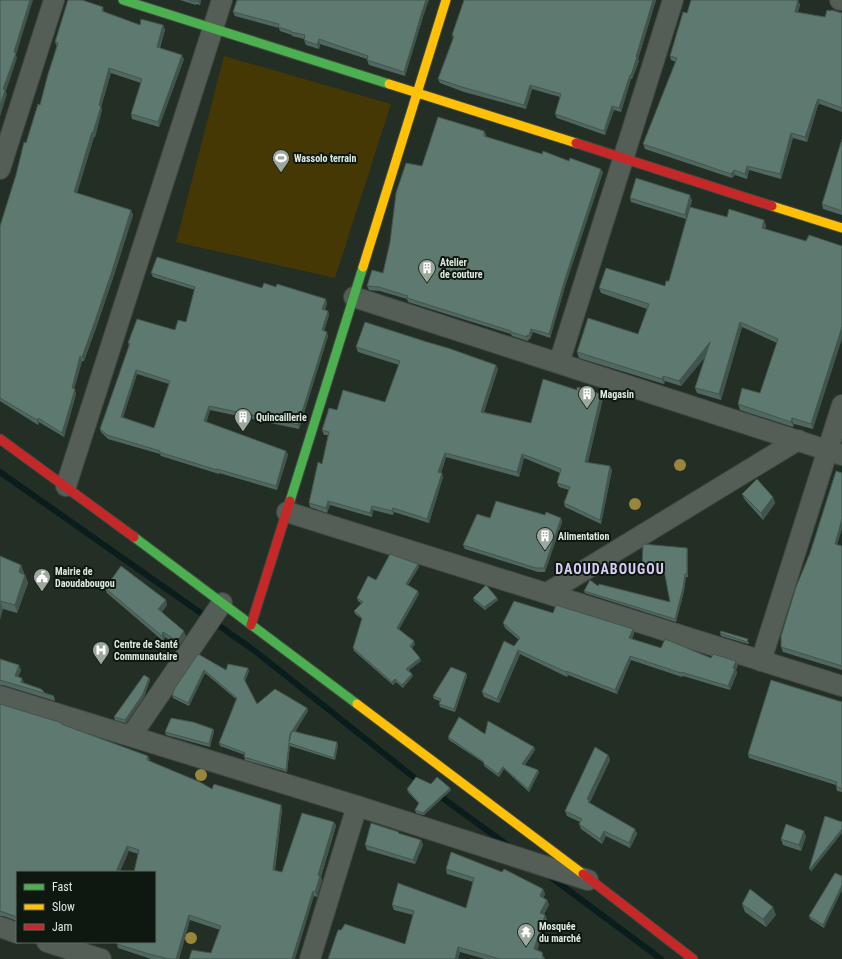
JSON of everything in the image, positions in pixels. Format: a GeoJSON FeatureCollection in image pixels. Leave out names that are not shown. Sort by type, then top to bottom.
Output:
{"type":"FeatureCollection","features":[{"type":"Feature","properties":{"kind":"street"},"geometry":{"type":"LineString","coordinates":[[0,169],[54,0]]}},
{"type":"Feature","properties":{"kind":"street"},"geometry":{"type":"LineString","coordinates":[[123,0],[842,228]]}},
{"type":"Feature","properties":{"kind":"street"},"geometry":{"type":"LineString","coordinates":[[66,486],[222,0]]}},
{"type":"Feature","properties":{"kind":"street"},"geometry":{"type":"LineString","coordinates":[[251,625],[446,0]]}},
{"type":"Feature","properties":{"kind":"street"},"geometry":{"type":"LineString","coordinates":[[560,363],[674,0]]}},
{"type":"Feature","properties":{"kind":"street"},"geometry":{"type":"LineString","coordinates":[[354,297],[835,452]]}},
{"type":"Feature","properties":{"kind":"street"},"geometry":{"type":"LineString","coordinates":[[761,661],[835,452],[842,405]]}},
{"type":"Feature","properties":{"kind":"street"},"geometry":{"type":"LineString","coordinates":[[0,439],[66,486],[594,882],[693,959]]}},
{"type":"Feature","properties":{"kind":"street"},"geometry":{"type":"LineString","coordinates":[[547,593],[798,440]]}},
{"type":"Feature","properties":{"kind":"street"},"geometry":{"type":"LineString","coordinates":[[287,512],[842,686]]}},
{"type":"Feature","properties":{"kind":"street"},"geometry":{"type":"LineString","coordinates":[[131,736],[222,603]]}},
{"type":"Feature","properties":{"kind":"street"},"geometry":{"type":"LineString","coordinates":[[0,696],[357,806],[594,882]]}},
{"type":"Feature","properties":{"kind":"street"},"geometry":{"type":"LineString","coordinates":[[310,959],[357,806]]}},
{"type":"Feature","properties":{"kind":"street"},"geometry":{"type":"LineString","coordinates":[[0,927],[16,933]]}},
{"type":"Feature","properties":{"kind":"street"},"geometry":{"type":"LineString","coordinates":[[50,943],[101,959]]}},
{"type":"Feature","properties":{"kind":"shaded area","name":"Wassolo terrain"},"geometry":{"type":"Polygon","coordinates":[[[224,56],[391,104],[335,278],[176,242],[224,56]]]}},
{"type":"Feature","properties":{"kind":"building"},"geometry":{"type":"Polygon","coordinates":[[[0,0],[30,0],[14,52],[16,53],[3,89],[5,90],[0,106],[0,0]]]}},
{"type":"Feature","properties":{"kind":"building"},"geometry":{"type":"Polygon","coordinates":[[[68,0],[82,0],[103,7],[102,11],[140,25],[141,19],[163,25],[157,47],[182,55],[158,122],[131,114],[142,79],[109,68],[99,105],[101,106],[74,192],[131,210],[94,324],[82,357],[80,356],[72,388],[75,389],[62,433],[38,418],[37,420],[0,398],[0,226],[16,175],[24,142],[26,143],[38,104],[40,105],[58,43],[55,42],[68,0]]]}},
{"type":"Feature","properties":{"kind":"building"},"geometry":{"type":"Polygon","coordinates":[[[237,0],[426,0],[404,72],[367,60],[368,56],[319,39],[317,45],[304,40],[305,35],[278,27],[279,24],[233,12],[237,0]]]}},
{"type":"Feature","properties":{"kind":"building"},"geometry":{"type":"Polygon","coordinates":[[[464,0],[653,0],[637,57],[619,108],[612,106],[604,131],[555,114],[561,94],[530,85],[524,105],[438,79],[454,36],[452,35],[464,0]]]}},
{"type":"Feature","properties":{"kind":"building"},"geometry":{"type":"Polygon","coordinates":[[[691,0],[798,0],[795,12],[825,17],[827,10],[842,13],[842,108],[818,99],[805,137],[791,133],[780,174],[747,166],[745,174],[734,170],[731,174],[643,144],[677,58],[670,56],[683,12],[687,13],[691,0]]]}},
{"type":"Feature","properties":{"kind":"building"},"geometry":{"type":"Polygon","coordinates":[[[438,117],[484,131],[484,136],[542,154],[543,151],[569,161],[570,158],[601,169],[565,279],[549,334],[531,329],[529,336],[527,335],[527,337],[407,298],[408,296],[379,287],[367,286],[372,270],[383,273],[390,242],[396,193],[406,163],[422,166],[438,117]]]}},
{"type":"Feature","properties":{"kind":"building"},"geometry":{"type":"Polygon","coordinates":[[[842,139],[842,211],[822,204],[842,139]]]}},
{"type":"Feature","properties":{"kind":"building"},"geometry":{"type":"Polygon","coordinates":[[[636,178],[690,195],[685,215],[630,198],[636,178]]]}},
{"type":"Feature","properties":{"kind":"building"},"geometry":{"type":"Polygon","coordinates":[[[690,207],[727,217],[729,209],[764,220],[762,228],[806,241],[809,235],[842,246],[842,327],[811,424],[792,418],[791,422],[738,404],[742,388],[760,393],[778,339],[740,322],[719,394],[695,388],[710,342],[679,381],[663,376],[662,379],[577,352],[588,318],[638,334],[649,304],[599,288],[606,268],[665,286],[666,281],[669,281],[690,207]]]}},
{"type":"Feature","properties":{"kind":"building"},"geometry":{"type":"Polygon","coordinates":[[[157,257],[262,288],[264,283],[276,287],[277,284],[326,299],[322,309],[328,311],[322,330],[327,332],[298,425],[209,406],[204,421],[286,451],[276,486],[159,452],[160,451],[107,435],[100,429],[137,319],[175,330],[178,320],[186,322],[195,287],[151,273],[157,257]],[[136,370],[121,417],[154,428],[170,381],[136,370]]]}},
{"type":"Feature","properties":{"kind":"building"},"geometry":{"type":"Polygon","coordinates":[[[365,322],[496,365],[481,412],[531,423],[543,379],[577,390],[577,387],[601,394],[585,462],[610,466],[600,520],[564,503],[570,487],[557,483],[561,469],[522,454],[517,472],[445,453],[438,472],[442,473],[427,519],[393,508],[392,511],[372,506],[370,513],[328,501],[326,508],[309,503],[318,462],[322,464],[329,432],[322,430],[329,408],[337,410],[343,390],[385,402],[400,361],[356,347],[365,322]]]}},
{"type":"Feature","properties":{"kind":"building"},"geometry":{"type":"Polygon","coordinates":[[[836,471],[842,473],[842,519],[835,544],[842,546],[842,666],[781,647],[781,636],[796,587],[810,553],[836,471]]]}},
{"type":"Feature","properties":{"kind":"building"},"geometry":{"type":"Polygon","coordinates":[[[757,479],[773,497],[761,513],[742,494],[757,479]]]}},
{"type":"Feature","properties":{"kind":"building"},"geometry":{"type":"Polygon","coordinates":[[[496,501],[545,515],[546,512],[561,518],[544,568],[536,568],[463,545],[477,514],[490,518],[496,501]]]}},
{"type":"Feature","properties":{"kind":"building"},"geometry":{"type":"Polygon","coordinates":[[[643,544],[687,548],[687,574],[685,574],[675,619],[584,591],[590,580],[598,586],[599,584],[670,602],[663,565],[642,566],[643,544]]]}},
{"type":"Feature","properties":{"kind":"building"},"geometry":{"type":"Polygon","coordinates":[[[390,554],[418,564],[406,584],[418,591],[397,628],[414,641],[410,646],[420,658],[406,669],[412,674],[402,685],[395,679],[392,682],[353,648],[362,618],[354,611],[363,602],[357,598],[368,576],[376,580],[390,554]]]}},
{"type":"Feature","properties":{"kind":"building"},"geometry":{"type":"Polygon","coordinates":[[[0,556],[21,565],[19,572],[25,575],[15,605],[0,601],[0,556]]]}},
{"type":"Feature","properties":{"kind":"building"},"geometry":{"type":"Polygon","coordinates":[[[121,566],[166,600],[158,609],[184,631],[177,641],[163,632],[162,636],[105,588],[121,566]]]}},
{"type":"Feature","properties":{"kind":"building"},"geometry":{"type":"Polygon","coordinates":[[[486,585],[497,598],[484,607],[473,598],[486,585]]]}},
{"type":"Feature","properties":{"kind":"building"},"geometry":{"type":"Polygon","coordinates":[[[514,601],[553,613],[556,605],[633,629],[629,638],[661,648],[665,639],[711,658],[713,654],[736,661],[733,668],[735,669],[728,686],[681,673],[630,656],[615,690],[566,672],[518,650],[497,699],[482,692],[504,641],[514,646],[520,638],[503,623],[514,601]]]}},
{"type":"Feature","properties":{"kind":"building"},"geometry":{"type":"Polygon","coordinates":[[[721,631],[748,639],[747,642],[720,633],[721,631]]]}},
{"type":"Feature","properties":{"kind":"building"},"geometry":{"type":"Polygon","coordinates":[[[198,654],[226,670],[228,664],[248,668],[244,679],[257,704],[275,689],[307,708],[292,731],[337,742],[334,758],[289,743],[286,770],[244,757],[245,753],[219,743],[237,698],[204,670],[188,703],[172,695],[175,688],[198,654]]]}},
{"type":"Feature","properties":{"kind":"building"},"geometry":{"type":"Polygon","coordinates":[[[0,659],[19,665],[15,676],[22,678],[21,682],[41,689],[45,693],[54,696],[0,680],[0,659]]]}},
{"type":"Feature","properties":{"kind":"building"},"geometry":{"type":"Polygon","coordinates":[[[451,667],[466,673],[454,709],[439,704],[441,699],[433,696],[451,667]]]}},
{"type":"Feature","properties":{"kind":"building"},"geometry":{"type":"Polygon","coordinates":[[[144,675],[149,678],[143,694],[125,720],[114,717],[144,675]]]}},
{"type":"Feature","properties":{"kind":"building"},"geometry":{"type":"Polygon","coordinates":[[[771,680],[842,702],[842,789],[836,786],[837,782],[748,754],[771,680]]]}},
{"type":"Feature","properties":{"kind":"building"},"geometry":{"type":"Polygon","coordinates":[[[0,704],[62,723],[61,724],[148,756],[147,760],[200,782],[212,789],[214,784],[281,805],[273,870],[282,872],[302,813],[334,822],[318,875],[320,876],[315,892],[313,891],[292,959],[189,959],[192,950],[211,953],[221,926],[189,915],[176,959],[149,954],[117,944],[156,943],[156,871],[134,871],[139,850],[127,846],[116,871],[16,871],[16,917],[0,911],[0,704]]]}},
{"type":"Feature","properties":{"kind":"building"},"geometry":{"type":"Polygon","coordinates":[[[459,717],[485,734],[488,721],[534,747],[522,764],[538,770],[528,789],[503,767],[498,774],[483,763],[484,762],[448,737],[459,717]]]}},
{"type":"Feature","properties":{"kind":"building"},"geometry":{"type":"Polygon","coordinates":[[[171,718],[193,722],[213,729],[209,744],[165,732],[171,718]]]}},
{"type":"Feature","properties":{"kind":"building"},"geometry":{"type":"Polygon","coordinates":[[[595,747],[608,755],[587,799],[589,800],[588,802],[635,829],[629,843],[604,831],[600,839],[579,824],[582,819],[565,811],[595,747]]]}},
{"type":"Feature","properties":{"kind":"building"},"geometry":{"type":"Polygon","coordinates":[[[416,777],[431,784],[437,777],[450,788],[423,813],[415,810],[419,803],[407,789],[416,777]]]}},
{"type":"Feature","properties":{"kind":"building"},"geometry":{"type":"Polygon","coordinates":[[[825,816],[842,822],[842,829],[809,869],[825,816]]]}},
{"type":"Feature","properties":{"kind":"building"},"geometry":{"type":"Polygon","coordinates":[[[371,823],[421,840],[413,860],[365,845],[371,823]]]}},
{"type":"Feature","properties":{"kind":"building"},"geometry":{"type":"Polygon","coordinates":[[[786,824],[804,831],[799,845],[781,839],[786,824]]]}},
{"type":"Feature","properties":{"kind":"building"},"geometry":{"type":"Polygon","coordinates":[[[451,852],[502,872],[504,869],[543,889],[540,896],[547,900],[540,913],[545,915],[534,949],[542,952],[543,959],[500,959],[458,947],[455,959],[328,959],[338,930],[341,930],[345,924],[405,944],[414,911],[392,905],[398,883],[466,908],[474,878],[446,869],[451,852]]]}},
{"type":"Feature","properties":{"kind":"building"},"geometry":{"type":"Polygon","coordinates":[[[835,873],[842,876],[842,885],[823,925],[809,916],[835,873]]]}},
{"type":"Feature","properties":{"kind":"building"},"geometry":{"type":"Polygon","coordinates":[[[750,889],[773,907],[763,919],[742,904],[750,889]]]}},
{"type":"Feature","properties":{"kind":"waterway"},"geometry":{"type":"LineString","coordinates":[[0,472],[255,651],[421,783]]}},
{"type":"Feature","properties":{"kind":"waterway"},"geometry":{"type":"LineString","coordinates":[[437,794],[510,847]]}},
{"type":"Feature","properties":{"kind":"waterway"},"geometry":{"type":"LineString","coordinates":[[548,875],[661,959]]}},
{"type":"Feature","properties":{"kind":"traffic: fast"},"geometry":{"type":"LineString","coordinates":[[123,0],[389,84]]}},
{"type":"Feature","properties":{"kind":"traffic: fast"},"geometry":{"type":"LineString","coordinates":[[290,501],[363,267]]}},
{"type":"Feature","properties":{"kind":"traffic: fast"},"geometry":{"type":"LineString","coordinates":[[134,537],[357,704]]}},
{"type":"Feature","properties":{"kind":"traffic: slow"},"geometry":{"type":"LineString","coordinates":[[363,267],[446,0]]}},
{"type":"Feature","properties":{"kind":"traffic: slow"},"geometry":{"type":"LineString","coordinates":[[389,84],[576,143]]}},
{"type":"Feature","properties":{"kind":"traffic: slow"},"geometry":{"type":"LineString","coordinates":[[772,206],[842,228]]}},
{"type":"Feature","properties":{"kind":"traffic: slow"},"geometry":{"type":"LineString","coordinates":[[357,704],[583,874]]}},
{"type":"Feature","properties":{"kind":"traffic: jam"},"geometry":{"type":"LineString","coordinates":[[576,143],[772,206]]}},
{"type":"Feature","properties":{"kind":"traffic: jam"},"geometry":{"type":"LineString","coordinates":[[0,439],[134,537]]}},
{"type":"Feature","properties":{"kind":"traffic: jam"},"geometry":{"type":"LineString","coordinates":[[251,625],[290,501]]}},
{"type":"Feature","properties":{"kind":"traffic: jam"},"geometry":{"type":"LineString","coordinates":[[583,874],[693,959]]}},
{"type":"Feature","properties":{"kind":"place","name":"Wassolo terrain"},"geometry":{"type":"Point","coordinates":[281,173]}},
{"type":"Feature","properties":{"kind":"place","name":"Atelier de couture"},"geometry":{"type":"Point","coordinates":[427,283]}},
{"type":"Feature","properties":{"kind":"place","name":"Magasin"},"geometry":{"type":"Point","coordinates":[587,409]}},
{"type":"Feature","properties":{"kind":"place","name":"Quincaillerie"},"geometry":{"type":"Point","coordinates":[243,432]}},
{"type":"Feature","properties":{"kind":"place","name":"Alimentation"},"geometry":{"type":"Point","coordinates":[545,551]}},
{"type":"Feature","properties":{"kind":"place","name":"Mairie de Daoudabougou"},"geometry":{"type":"Point","coordinates":[42,592]}},
{"type":"Feature","properties":{"kind":"place","name":"Centre de Santé Communautaire"},"geometry":{"type":"Point","coordinates":[101,665]}},
{"type":"Feature","properties":{"kind":"place","name":"Mosquée du marché"},"geometry":{"type":"Point","coordinates":[526,947]}},
{"type":"Feature","properties":{"kind":"district","name":"DAOUDABOUGOU"},"geometry":{"type":"Point","coordinates":[610,569]}}]}
